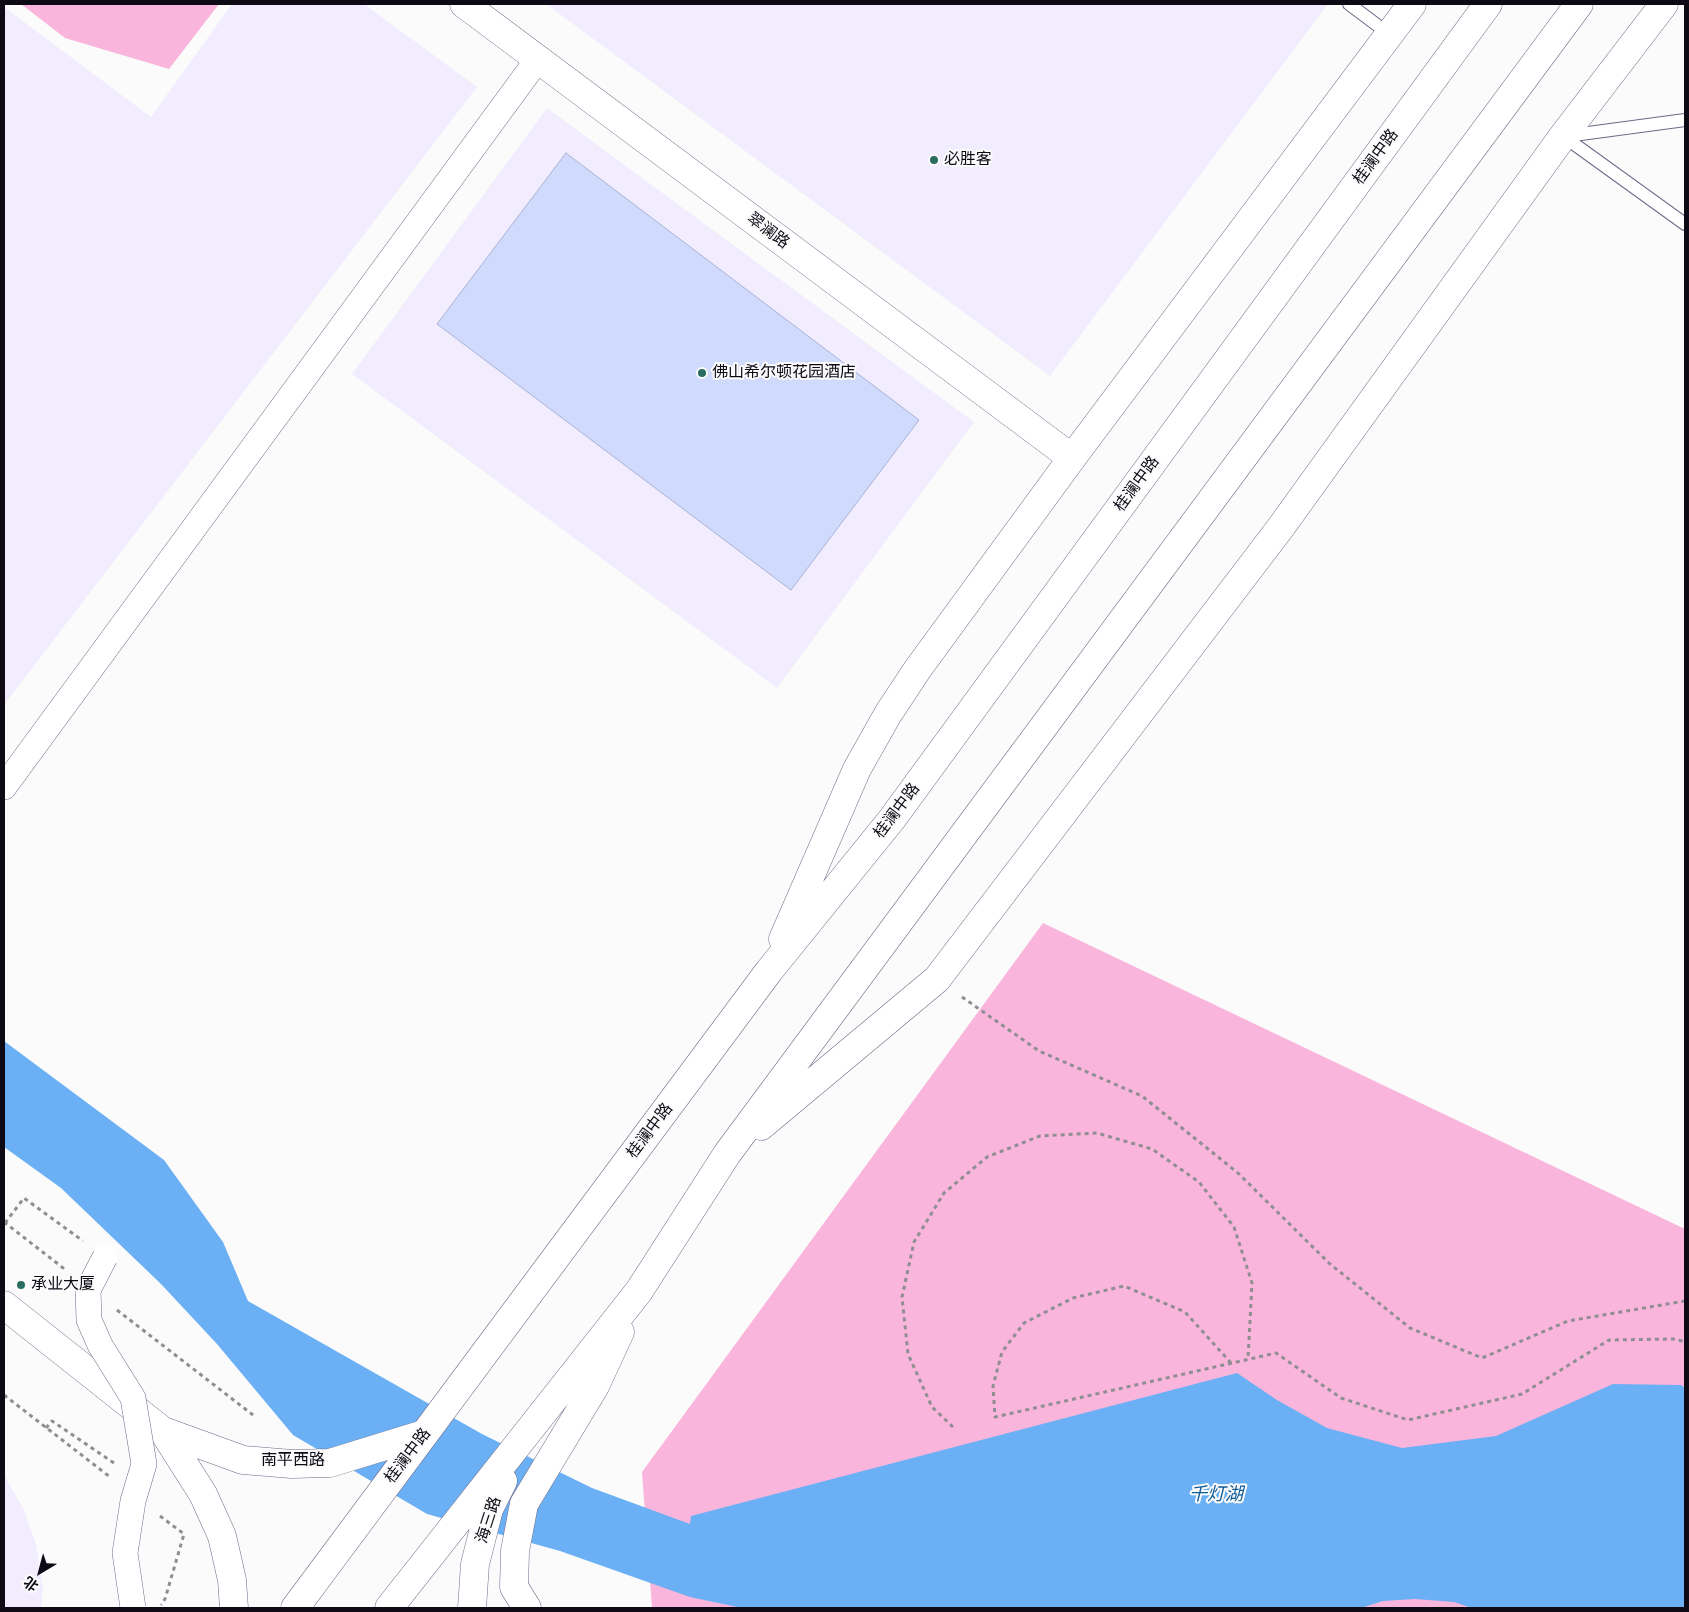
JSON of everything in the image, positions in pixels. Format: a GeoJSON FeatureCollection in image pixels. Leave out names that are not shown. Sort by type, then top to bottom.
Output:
{"type":"FeatureCollection","features":[{"type":"Feature","properties":{"kind":"main road","name":"翠澜路"},"geometry":{"type":"LineString","coordinates":[[464,4],[1072,458]]}},
{"type":"Feature","properties":{"kind":"main road"},"geometry":{"type":"LineString","coordinates":[[769,971],[857,769],[888,714],[917,670],[1072,458],[1412,4]]}},
{"type":"Feature","properties":{"kind":"main road","name":"桂澜中路"},"geometry":{"type":"LineString","coordinates":[[294,1608],[769,971],[892,819],[1488,4]]}},
{"type":"Feature","properties":{"kind":"main road"},"geometry":{"type":"LineString","coordinates":[[389,1608],[639,1291],[727,1154],[1579,4]]}},
{"type":"Feature","properties":{"kind":"main road"},"geometry":{"type":"LineString","coordinates":[[727,1154],[937,979],[1281,528],[1563,136],[1664,4]]}},
{"type":"Feature","properties":{"kind":"main road"},"geometry":{"type":"LineString","coordinates":[[527,1608],[514,1587],[515,1551],[524,1504],[595,1386],[639,1291]]}},
{"type":"Feature","properties":{"kind":"main road","name":"南平西路"},"geometry":{"type":"LineString","coordinates":[[4,1305],[163,1432],[203,1494],[222,1536],[232,1580],[234,1608]]}},
{"type":"Feature","properties":{"kind":"main road","name":"南平西路"},"geometry":{"type":"LineString","coordinates":[[163,1432],[242,1460],[292,1464],[330,1463],[424,1434]]}},
{"type":"Feature","properties":{"kind":"main road","name":"海三路"},"geometry":{"type":"LineString","coordinates":[[472,1608],[475,1564],[489,1509],[524,1437]]}},
{"type":"Feature","properties":{"kind":"street"},"geometry":{"type":"LineString","coordinates":[[4,787],[538,59]]}},
{"type":"Feature","properties":{"kind":"street"},"geometry":{"type":"LineString","coordinates":[[105,1257],[88,1290],[89,1320],[100,1345],[133,1398],[144,1464],[127,1481],[134,1500],[125,1553],[133,1608]]}},
{"type":"Feature","properties":{"kind":"lane"},"geometry":{"type":"LineString","coordinates":[[1349,4],[1389,34]]}},
{"type":"Feature","properties":{"kind":"lane"},"geometry":{"type":"LineString","coordinates":[[1563,136],[1685,120]]}},
{"type":"Feature","properties":{"kind":"lane"},"geometry":{"type":"LineString","coordinates":[[1563,136],[1685,224]]}},
{"type":"Feature","properties":{"kind":"path"},"geometry":{"type":"LineString","coordinates":[[937,979],[1039,1051],[1142,1096],[1238,1173],[1330,1264],[1410,1328],[1482,1358],[1568,1321],[1685,1301]]}},
{"type":"Feature","properties":{"kind":"path"},"geometry":{"type":"LineString","coordinates":[[953,1427],[932,1408],[908,1354],[902,1297],[914,1242],[944,1193],[987,1157],[1040,1136],[1097,1133],[1152,1149],[1199,1182],[1234,1227],[1252,1283],[1248,1359]]}},
{"type":"Feature","properties":{"kind":"path"},"geometry":{"type":"LineString","coordinates":[[67,1271],[4,1222],[24,1198],[105,1257]]}},
{"type":"Feature","properties":{"kind":"path"},"geometry":{"type":"LineString","coordinates":[[1231,1363],[1185,1312],[1124,1286],[1073,1298],[1024,1322],[1002,1352],[993,1386],[995,1417],[1276,1353],[1341,1398],[1408,1420],[1522,1394],[1609,1340],[1675,1339],[1685,1342]]}},
{"type":"Feature","properties":{"kind":"path"},"geometry":{"type":"LineString","coordinates":[[114,1307],[253,1415]]}},
{"type":"Feature","properties":{"kind":"path"},"geometry":{"type":"LineString","coordinates":[[4,1395],[46,1428],[127,1481]]}},
{"type":"Feature","properties":{"kind":"path"},"geometry":{"type":"LineString","coordinates":[[46,1428],[52,1421],[127,1481]]}},
{"type":"Feature","properties":{"kind":"path"},"geometry":{"type":"LineString","coordinates":[[153,1511],[184,1534],[166,1599],[159,1608]]}},
{"type":"Feature","properties":{"kind":"shaded area"},"geometry":{"type":"Polygon","coordinates":[[[21,4],[219,4],[169,69],[65,38],[21,4]]]}},
{"type":"Feature","properties":{"kind":"shaded area"},"geometry":{"type":"Polygon","coordinates":[[[232,4],[364,4],[477,87],[4,705],[4,7],[151,117],[232,4]]]}},
{"type":"Feature","properties":{"kind":"shaded area"},"geometry":{"type":"Polygon","coordinates":[[[546,4],[1328,4],[1050,376],[546,4]]]}},
{"type":"Feature","properties":{"kind":"shaded area"},"geometry":{"type":"Polygon","coordinates":[[[547,108],[974,422],[777,688],[352,374],[547,108]]]}},
{"type":"Feature","properties":{"kind":"shaded area"},"geometry":{"type":"Polygon","coordinates":[[[1043,923],[1685,1229],[1685,1608],[652,1608],[642,1472],[1043,923]]]}},
{"type":"Feature","properties":{"kind":"shaded area"},"geometry":{"type":"Polygon","coordinates":[[[4,1475],[23,1508],[36,1544],[43,1588],[41,1608],[4,1608],[4,1475]]]}},
{"type":"Feature","properties":{"kind":"water","name":"千灯湖"},"geometry":{"type":"Polygon","coordinates":[[[4,1041],[164,1160],[223,1242],[248,1301],[482,1434],[592,1488],[690,1524],[691,1516],[1237,1373],[1277,1400],[1327,1428],[1402,1448],[1496,1436],[1613,1384],[1681,1385],[1685,1388],[1685,1608],[1472,1608],[1454,1602],[1415,1599],[1383,1601],[1361,1608],[742,1608],[690,1597],[560,1551],[427,1514],[293,1435],[217,1344],[161,1284],[61,1188],[4,1147],[4,1041]]]}},
{"type":"Feature","properties":{"kind":"building"},"geometry":{"type":"Polygon","coordinates":[[[566,153],[919,420],[791,590],[437,324],[566,153]]]}},
{"type":"Feature","properties":{"kind":"place","name":"必胜客"},"geometry":{"type":"Point","coordinates":[934,160]}},
{"type":"Feature","properties":{"kind":"place","name":"佛山希尔顿花园酒店"},"geometry":{"type":"Point","coordinates":[702,373]}},
{"type":"Feature","properties":{"kind":"place","name":"承业大厦"},"geometry":{"type":"Point","coordinates":[21,1285]}}]}
